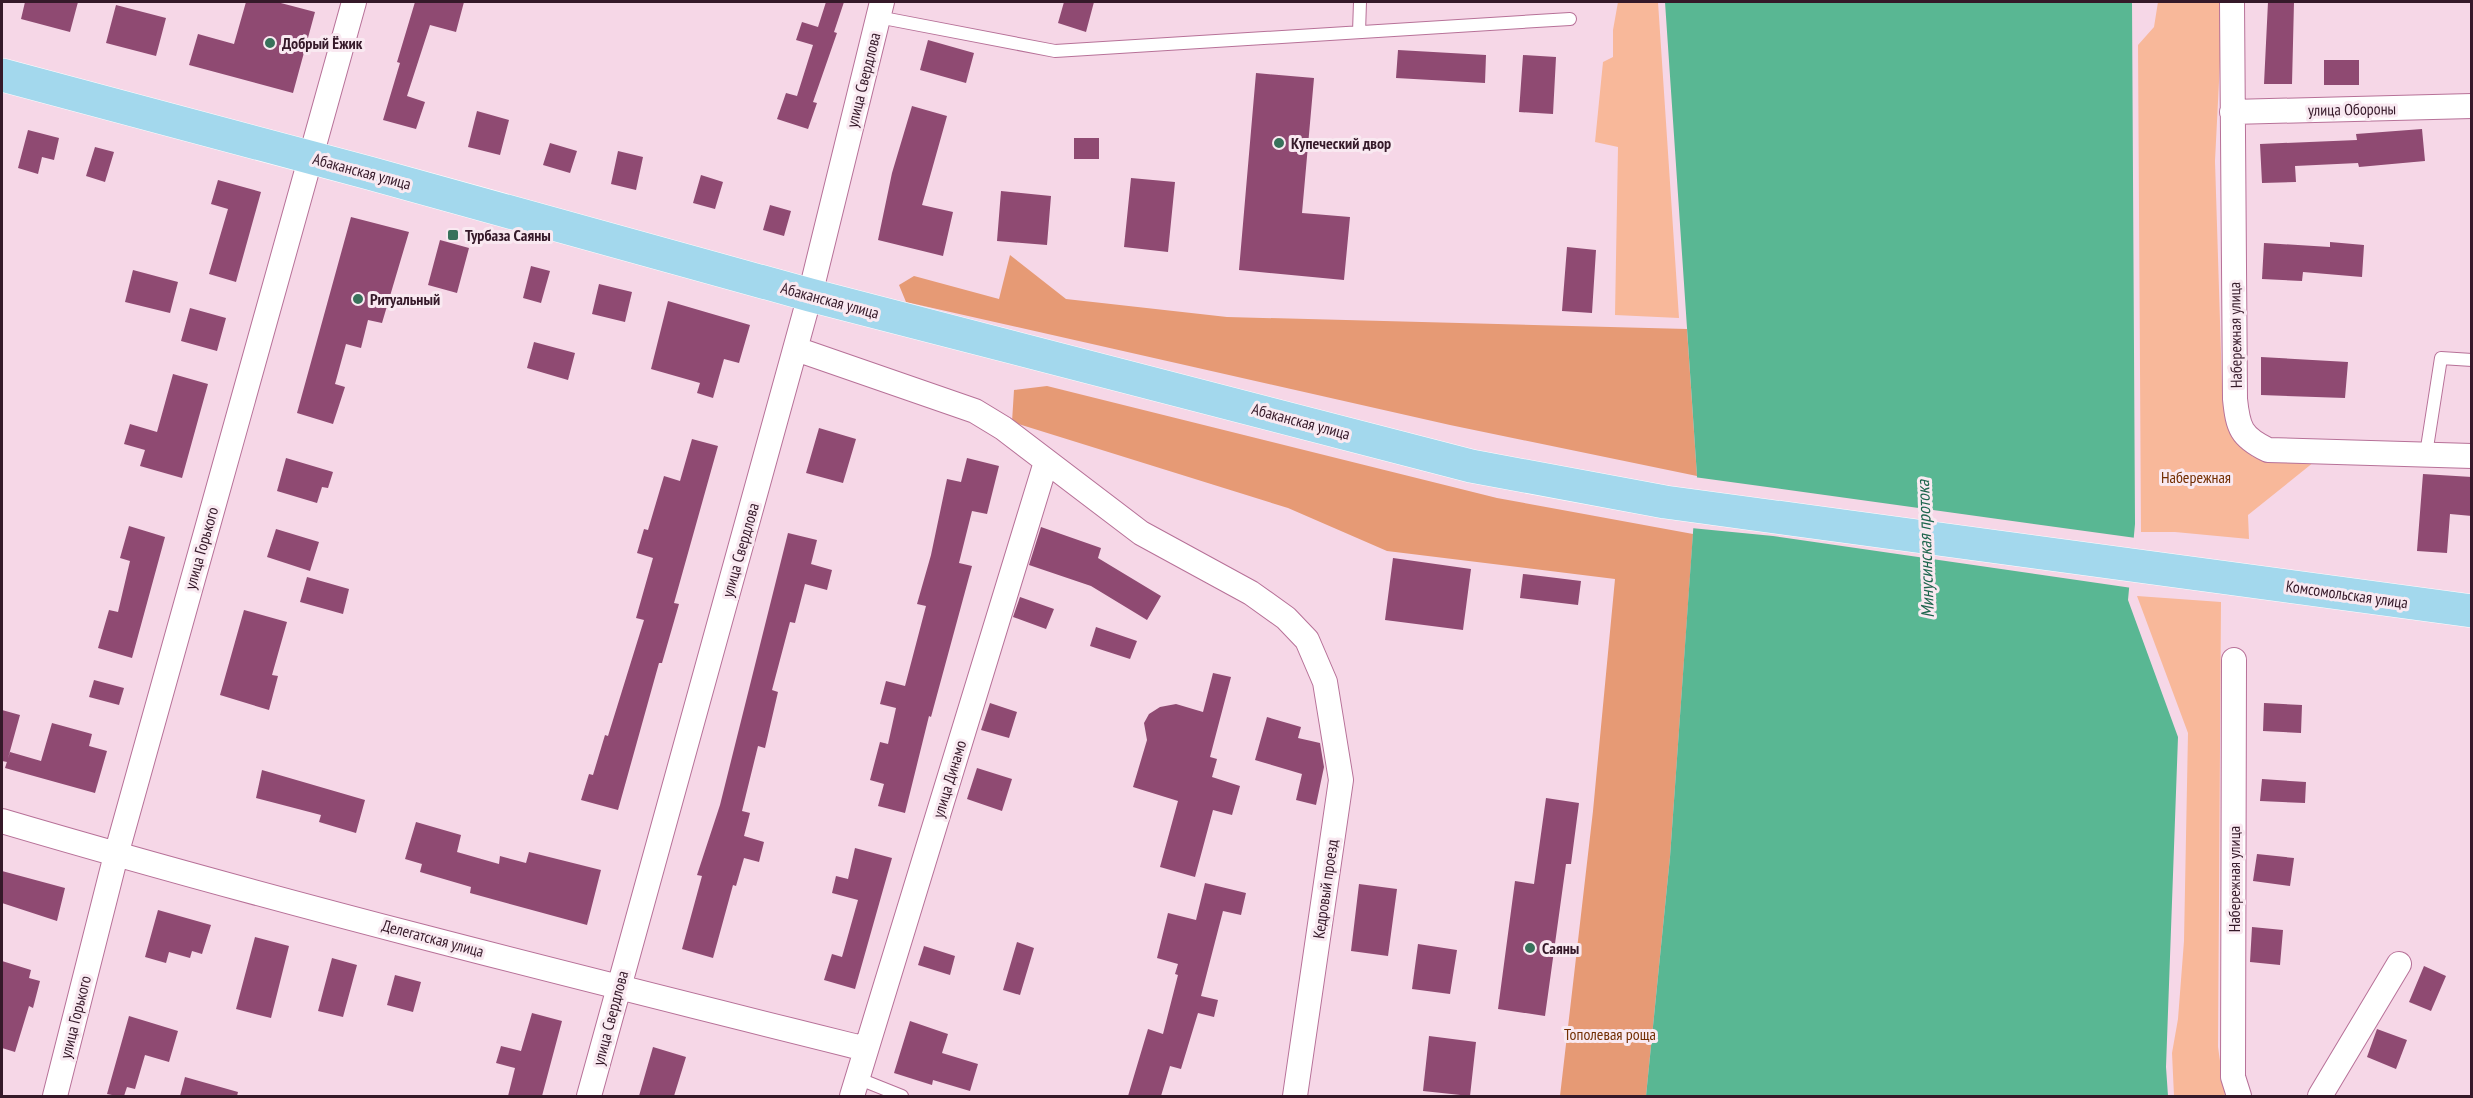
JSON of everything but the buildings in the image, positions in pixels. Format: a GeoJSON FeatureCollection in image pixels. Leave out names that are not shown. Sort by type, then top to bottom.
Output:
{"type":"FeatureCollection","features":[{"type":"Feature","properties":{"kind":"main road","name":"Абаканская улица"},"geometry":{"type":"LineString","coordinates":[[2,75],[311,157],[810,296],[1472,466],[1665,502],[2223,578]]}},
{"type":"Feature","properties":{"kind":"main road","name":"Комсомольская улица"},"geometry":{"type":"LineString","coordinates":[[2223,578],[2472,611]]}},
{"type":"Feature","properties":{"kind":"street","name":"улица Горького"},"geometry":{"type":"LineString","coordinates":[[55,1096],[116,855],[354,2]]}},
{"type":"Feature","properties":{"kind":"street","name":"Набережная улица"},"geometry":{"type":"LineString","coordinates":[[2232,2],[2235,399],[2238,426],[2252,442],[2268,450],[2472,456]]}},
{"type":"Feature","properties":{"kind":"street","name":"улица Свердлова"},"geometry":{"type":"LineString","coordinates":[[589,1096],[796,349],[880,9]]}},
{"type":"Feature","properties":{"kind":"street","name":"улица Обороны"},"geometry":{"type":"LineString","coordinates":[[2232,112],[2472,106]]}},
{"type":"Feature","properties":{"kind":"street"},"geometry":{"type":"LineString","coordinates":[[796,349],[975,411],[1003,428],[1046,462]]}},
{"type":"Feature","properties":{"kind":"street","name":"Кедровый проезд"},"geometry":{"type":"LineString","coordinates":[[1046,462],[1141,533],[1251,593],[1286,618],[1307,640],[1325,682],[1341,780],[1295,1096]]}},
{"type":"Feature","properties":{"kind":"street","name":"улица Динамо"},"geometry":{"type":"LineString","coordinates":[[854,1087],[1046,462]]}},
{"type":"Feature","properties":{"kind":"street","name":"Набережная улица"},"geometry":{"type":"LineString","coordinates":[[2234,660],[2234,1077],[2239,1096]]}},
{"type":"Feature","properties":{"kind":"street","name":"Делегатская улица"},"geometry":{"type":"LineString","coordinates":[[2,821],[116,855],[618,987],[866,1049]]}},
{"type":"Feature","properties":{"kind":"street"},"geometry":{"type":"LineString","coordinates":[[2320,1096],[2399,964]]}},
{"type":"Feature","properties":{"kind":"lane"},"geometry":{"type":"LineString","coordinates":[[1359,32],[1360,2]]}},
{"type":"Feature","properties":{"kind":"lane"},"geometry":{"type":"LineString","coordinates":[[880,9],[1056,51],[1570,20]]}},
{"type":"Feature","properties":{"kind":"lane"},"geometry":{"type":"LineString","coordinates":[[2426,454],[2441,358],[2472,360]]}},
{"type":"Feature","properties":{"kind":"lane"},"geometry":{"type":"LineString","coordinates":[[854,1087],[902,1096]]}},
{"type":"Feature","properties":{"kind":"green space"},"geometry":{"type":"Polygon","coordinates":[[[1618,2],[1658,2],[1679,318],[1615,315],[1618,147],[1595,142],[1603,62],[1613,57],[1613,30],[1618,2]]]}},
{"type":"Feature","properties":{"kind":"green space","name":"Набережная"},"geometry":{"type":"Polygon","coordinates":[[[2158,2],[2223,2],[2215,161],[2222,386],[2230,431],[2253,457],[2314,462],[2248,515],[2249,539],[2175,532],[2141,532],[2138,45],[2154,27],[2158,2]]]}},
{"type":"Feature","properties":{"kind":"green space"},"geometry":{"type":"Polygon","coordinates":[[[1010,255],[1066,299],[1227,317],[1687,329],[1697,476],[1450,425],[906,302],[899,285],[914,276],[999,299],[1010,255]]]}},
{"type":"Feature","properties":{"kind":"green space","name":"Тополевая роща"},"geometry":{"type":"Polygon","coordinates":[[[1047,386],[1497,498],[1693,534],[1670,857],[1646,1096],[1560,1096],[1593,811],[1615,579],[1387,551],[1288,508],[1012,422],[1014,390],[1047,386]]]}},
{"type":"Feature","properties":{"kind":"green space"},"geometry":{"type":"Polygon","coordinates":[[[2137,596],[2221,602],[2218,1047],[2225,1096],[2174,1096],[2172,1053],[2178,1019],[2184,941],[2188,733],[2137,596]]]}},
{"type":"Feature","properties":{"kind":"water","name":"Минусинская протока"},"geometry":{"type":"Polygon","coordinates":[[[1665,2],[2132,2],[2135,524],[2128,600],[2178,737],[2166,1067],[2168,1096],[1646,1096],[1670,857],[1697,476],[1665,2]]]}},
{"type":"Feature","properties":{"kind":"pier"},"geometry":{"type":"Polygon","coordinates":[[[1694,477],[2136,538],[2132,588],[1773,536],[1691,528],[1694,477]]]}},
{"type":"Feature","properties":{"kind":"place","name":"Добрый Ёжик"},"geometry":{"type":"Point","coordinates":[270,43]}},
{"type":"Feature","properties":{"kind":"place","name":"Купеческий двор"},"geometry":{"type":"Point","coordinates":[1279,143]}},
{"type":"Feature","properties":{"kind":"place","name":"Турбаза Саяны"},"geometry":{"type":"Point","coordinates":[453,235]}},
{"type":"Feature","properties":{"kind":"place","name":"Ритуальный"},"geometry":{"type":"Point","coordinates":[358,299]}},
{"type":"Feature","properties":{"kind":"place","name":"Саяны"},"geometry":{"type":"Point","coordinates":[1530,948]}}]}
